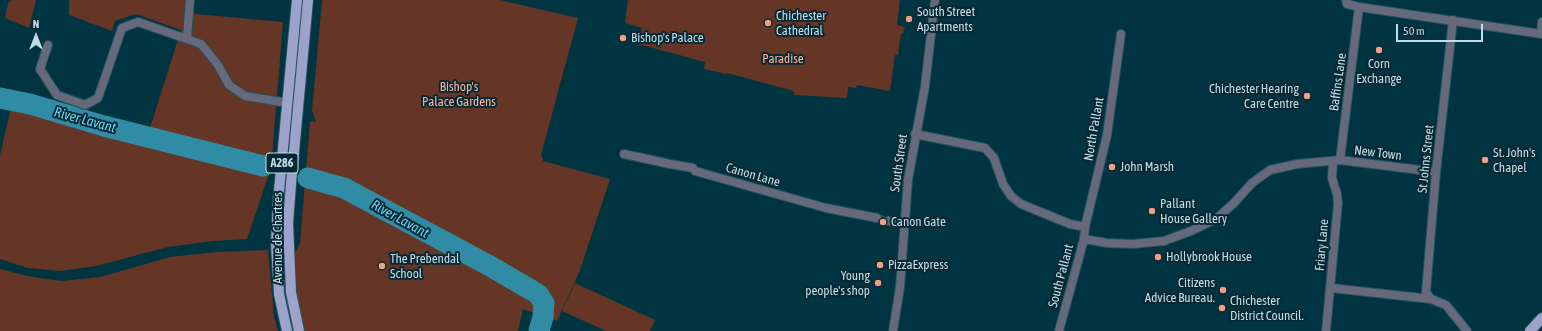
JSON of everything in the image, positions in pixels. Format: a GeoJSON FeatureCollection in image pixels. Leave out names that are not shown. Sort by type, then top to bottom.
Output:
{"type":"FeatureCollection","features":[{"type":"Feature","properties":{"kind":"main road","name":"Avenue de Chartres"},"geometry":{"type":"LineString","coordinates":[[287,331],[279,294],[276,244],[278,201],[298,0]]}},
{"type":"Feature","properties":{"kind":"main road","name":"Avenue de Chartres"},"geometry":{"type":"LineString","coordinates":[[299,331],[291,292],[288,223],[308,0]]}},
{"type":"Feature","properties":{"kind":"main road"},"geometry":{"type":"LineString","coordinates":[[1530,331],[1542,318]]}},
{"type":"Feature","properties":{"kind":"street"},"geometry":{"type":"LineString","coordinates":[[187,38],[190,0]]}},
{"type":"Feature","properties":{"kind":"street","name":"South Street"},"geometry":{"type":"LineString","coordinates":[[893,331],[900,287],[908,180],[915,134],[925,86],[935,0]]}},
{"type":"Feature","properties":{"kind":"street"},"geometry":{"type":"LineString","coordinates":[[1346,2],[1360,7],[1542,34],[1542,22]]}},
{"type":"Feature","properties":{"kind":"street","name":"Baffins Lane"},"geometry":{"type":"LineString","coordinates":[[1336,161],[1360,7]]}},
{"type":"Feature","properties":{"kind":"street","name":"St Johns Street"},"geometry":{"type":"LineString","coordinates":[[1431,300],[1426,292],[1436,172],[1453,20]]}},
{"type":"Feature","properties":{"kind":"street"},"geometry":{"type":"LineString","coordinates":[[48,45],[40,69],[57,94],[85,105],[98,98],[122,28],[138,22],[202,44],[218,65],[229,85],[245,96],[288,103]]}},
{"type":"Feature","properties":{"kind":"street","name":"North Pallant"},"geometry":{"type":"LineString","coordinates":[[1085,227],[1106,135],[1121,34]]}},
{"type":"Feature","properties":{"kind":"street"},"geometry":{"type":"LineString","coordinates":[[915,134],[985,148],[994,158],[1003,184],[1012,196],[1021,204],[1070,224],[1085,227]]}},
{"type":"Feature","properties":{"kind":"street","name":"Canon Lane"},"geometry":{"type":"LineString","coordinates":[[624,154],[693,168],[695,171],[819,206],[877,218]]}},
{"type":"Feature","properties":{"kind":"street","name":"New Town"},"geometry":{"type":"LineString","coordinates":[[1084,239],[1107,244],[1133,244],[1164,241],[1191,231],[1216,218],[1234,204],[1252,183],[1270,170],[1297,164],[1336,161],[1436,172]]}},
{"type":"Feature","properties":{"kind":"street","name":"Friary Lane"},"geometry":{"type":"LineString","coordinates":[[1326,331],[1338,204],[1337,194],[1332,178],[1336,161]]}},
{"type":"Feature","properties":{"kind":"street"},"geometry":{"type":"LineString","coordinates":[[889,221],[904,224]]}},
{"type":"Feature","properties":{"kind":"street","name":"South Pallant"},"geometry":{"type":"LineString","coordinates":[[1059,331],[1084,239],[1085,227]]}},
{"type":"Feature","properties":{"kind":"street"},"geometry":{"type":"LineString","coordinates":[[1331,288],[1431,300],[1446,305],[1467,331]]}},
{"type":"Feature","properties":{"kind":"green space"},"geometry":{"type":"Polygon","coordinates":[[[12,0],[36,0],[29,28],[5,18],[8,3],[12,0]]]}},
{"type":"Feature","properties":{"kind":"green space"},"geometry":{"type":"Polygon","coordinates":[[[69,0],[186,0],[185,13],[283,22],[272,158],[269,174],[247,239],[213,241],[168,247],[96,266],[60,271],[28,268],[0,259],[0,155],[15,91],[150,128],[181,30],[136,14],[115,21],[112,31],[69,15],[69,0]]]}},
{"type":"Feature","properties":{"kind":"green space","name":"Bishop's Palace Gardens"},"geometry":{"type":"Polygon","coordinates":[[[322,0],[500,0],[578,18],[541,155],[543,161],[610,179],[580,270],[557,321],[523,309],[518,331],[303,331],[294,290],[293,256],[300,243],[310,121],[316,122],[312,111],[322,0]]]}},
{"type":"Feature","properties":{"kind":"green space","name":"Paradise"},"geometry":{"type":"Polygon","coordinates":[[[628,0],[900,0],[897,25],[905,27],[903,34],[901,34],[898,55],[895,55],[890,91],[857,85],[856,88],[848,87],[847,98],[794,95],[794,91],[727,73],[704,69],[705,62],[638,44],[642,28],[625,23],[628,0]]]}},
{"type":"Feature","properties":{"kind":"green space"},"geometry":{"type":"Polygon","coordinates":[[[268,250],[274,316],[278,331],[0,331],[0,269],[27,276],[61,281],[100,277],[170,257],[216,252],[268,250]]]}},
{"type":"Feature","properties":{"kind":"green space"},"geometry":{"type":"Polygon","coordinates":[[[575,283],[655,320],[650,331],[606,331],[562,311],[575,283]]]}},
{"type":"Feature","properties":{"kind":"waterway","name":"River Lavant"},"geometry":{"type":"LineString","coordinates":[[0,98],[30,104],[104,126],[263,166]]}},
{"type":"Feature","properties":{"kind":"waterway","name":"River Lavant"},"geometry":{"type":"LineString","coordinates":[[308,178],[344,188],[490,266],[538,294],[544,303],[543,317],[539,331]]}},
{"type":"Feature","properties":{"kind":"tunnel"},"geometry":{"type":"LineString","coordinates":[[877,218],[889,221]]}},
{"type":"Feature","properties":{"kind":"place","name":"South Street Apartments"},"geometry":{"type":"Point","coordinates":[909,19]}},
{"type":"Feature","properties":{"kind":"place","name":"Chichester Cathedral"},"geometry":{"type":"Point","coordinates":[768,23]}},
{"type":"Feature","properties":{"kind":"place","name":"Bishop's Palace"},"geometry":{"type":"Point","coordinates":[623,38]}},
{"type":"Feature","properties":{"kind":"place","name":"Corn Exchange"},"geometry":{"type":"Point","coordinates":[1379,50]}},
{"type":"Feature","properties":{"kind":"place","name":"Chichester Hearing Care Centre"},"geometry":{"type":"Point","coordinates":[1307,96]}},
{"type":"Feature","properties":{"kind":"place","name":"St. John's Chapel"},"geometry":{"type":"Point","coordinates":[1485,160]}},
{"type":"Feature","properties":{"kind":"place","name":"John Marsh"},"geometry":{"type":"Point","coordinates":[1112,167]}},
{"type":"Feature","properties":{"kind":"place","name":"Pallant House Gallery"},"geometry":{"type":"Point","coordinates":[1152,211]}},
{"type":"Feature","properties":{"kind":"place","name":"Canon Gate"},"geometry":{"type":"Point","coordinates":[883,222]}},
{"type":"Feature","properties":{"kind":"place","name":"Hollybrook House"},"geometry":{"type":"Point","coordinates":[1158,257]}},
{"type":"Feature","properties":{"kind":"place","name":"PizzaExpress"},"geometry":{"type":"Point","coordinates":[880,265]}},
{"type":"Feature","properties":{"kind":"place","name":"The Prebendal School"},"geometry":{"type":"Point","coordinates":[382,266]}},
{"type":"Feature","properties":{"kind":"place","name":"Young people's shop"},"geometry":{"type":"Point","coordinates":[878,283]}},
{"type":"Feature","properties":{"kind":"place","name":"Citizens Advice Bureau."},"geometry":{"type":"Point","coordinates":[1223,290]}},
{"type":"Feature","properties":{"kind":"place","name":"Chichester District Council."},"geometry":{"type":"Point","coordinates":[1222,308]}}]}
